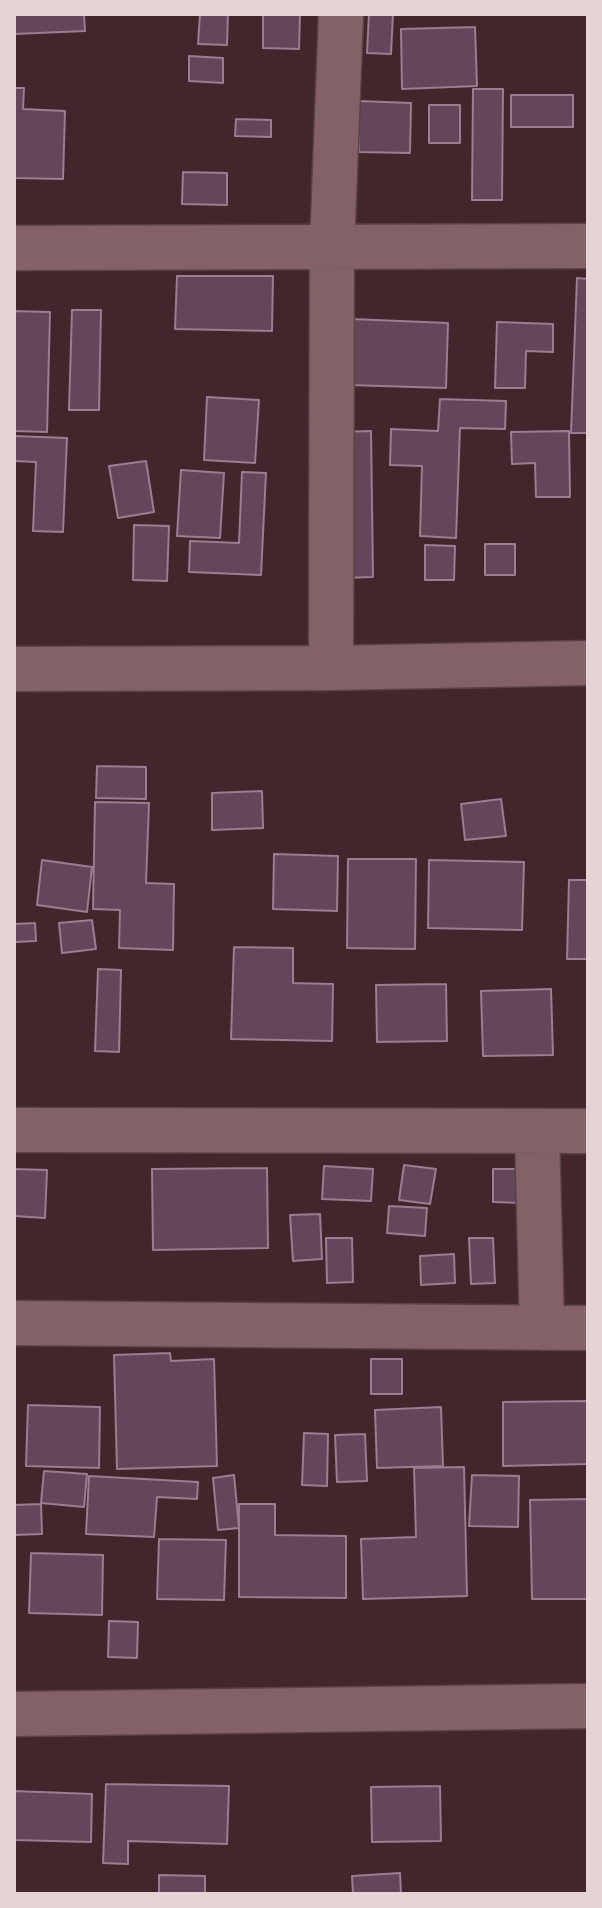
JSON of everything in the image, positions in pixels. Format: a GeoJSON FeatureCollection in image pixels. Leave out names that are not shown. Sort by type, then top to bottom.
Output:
{"type":"FeatureCollection","features":[{"type":"Feature","properties":{"kind":"street"},"geometry":{"type":"LineString","coordinates":[[331,668],[332,248],[341,14]]}},
{"type":"Feature","properties":{"kind":"street"},"geometry":{"type":"LineString","coordinates":[[14,248],[588,246]]}},
{"type":"Feature","properties":{"kind":"street"},"geometry":{"type":"LineString","coordinates":[[18,670],[588,663]]}},
{"type":"Feature","properties":{"kind":"street"},"geometry":{"type":"LineString","coordinates":[[14,1130],[588,1131]]}},
{"type":"Feature","properties":{"kind":"street"},"geometry":{"type":"LineString","coordinates":[[537,1132],[542,1328]]}},
{"type":"Feature","properties":{"kind":"street"},"geometry":{"type":"LineString","coordinates":[[14,1323],[588,1328]]}},
{"type":"Feature","properties":{"kind":"street"},"geometry":{"type":"LineString","coordinates":[[14,1714],[588,1706]]}},
{"type":"Feature","properties":{"kind":"building"},"geometry":{"type":"Polygon","coordinates":[[[14,14],[84,14],[85,31],[14,34],[14,14]]]}},
{"type":"Feature","properties":{"kind":"building"},"geometry":{"type":"Polygon","coordinates":[[[200,14],[228,14],[227,45],[198,44],[200,14]]]}},
{"type":"Feature","properties":{"kind":"building"},"geometry":{"type":"Polygon","coordinates":[[[263,14],[300,14],[299,49],[263,48],[263,14]]]}},
{"type":"Feature","properties":{"kind":"building"},"geometry":{"type":"Polygon","coordinates":[[[369,14],[393,14],[391,54],[367,53],[369,14]]]}},
{"type":"Feature","properties":{"kind":"building"},"geometry":{"type":"Polygon","coordinates":[[[475,27],[477,86],[402,89],[401,29],[475,27]]]}},
{"type":"Feature","properties":{"kind":"building"},"geometry":{"type":"Polygon","coordinates":[[[189,56],[223,58],[223,83],[189,81],[189,56]]]}},
{"type":"Feature","properties":{"kind":"building"},"geometry":{"type":"Polygon","coordinates":[[[14,88],[24,88],[23,109],[65,111],[63,179],[14,178],[14,88]]]}},
{"type":"Feature","properties":{"kind":"building"},"geometry":{"type":"Polygon","coordinates":[[[473,89],[503,89],[502,200],[472,200],[473,89]]]}},
{"type":"Feature","properties":{"kind":"building"},"geometry":{"type":"Polygon","coordinates":[[[511,95],[573,95],[573,127],[511,127],[511,95]]]}},
{"type":"Feature","properties":{"kind":"building"},"geometry":{"type":"Polygon","coordinates":[[[359,101],[411,103],[410,153],[359,152],[359,101]]]}},
{"type":"Feature","properties":{"kind":"building"},"geometry":{"type":"Polygon","coordinates":[[[429,105],[460,105],[460,143],[429,143],[429,105]]]}},
{"type":"Feature","properties":{"kind":"building"},"geometry":{"type":"Polygon","coordinates":[[[236,119],[271,120],[271,137],[235,136],[236,119]]]}},
{"type":"Feature","properties":{"kind":"building"},"geometry":{"type":"Polygon","coordinates":[[[183,172],[227,173],[227,205],[182,204],[183,172]]]}},
{"type":"Feature","properties":{"kind":"building"},"geometry":{"type":"Polygon","coordinates":[[[177,276],[273,276],[272,331],[175,329],[177,276]]]}},
{"type":"Feature","properties":{"kind":"building"},"geometry":{"type":"Polygon","coordinates":[[[577,278],[588,279],[588,433],[571,433],[577,278]]]}},
{"type":"Feature","properties":{"kind":"building"},"geometry":{"type":"Polygon","coordinates":[[[72,310],[101,310],[99,410],[69,410],[72,310]]]}},
{"type":"Feature","properties":{"kind":"building"},"geometry":{"type":"Polygon","coordinates":[[[14,311],[50,312],[47,432],[14,431],[14,311]]]}},
{"type":"Feature","properties":{"kind":"building"},"geometry":{"type":"Polygon","coordinates":[[[352,319],[448,323],[446,388],[349,385],[352,319]]]}},
{"type":"Feature","properties":{"kind":"building"},"geometry":{"type":"Polygon","coordinates":[[[497,322],[553,324],[553,352],[526,351],[525,388],[495,388],[497,322]]]}},
{"type":"Feature","properties":{"kind":"building"},"geometry":{"type":"Polygon","coordinates":[[[207,397],[259,400],[255,463],[204,460],[207,397]]]}},
{"type":"Feature","properties":{"kind":"building"},"geometry":{"type":"Polygon","coordinates":[[[440,399],[506,401],[505,429],[460,428],[456,538],[420,536],[422,466],[390,465],[391,429],[438,431],[440,399]]]}},
{"type":"Feature","properties":{"kind":"building"},"geometry":{"type":"Polygon","coordinates":[[[371,431],[373,577],[342,578],[340,432],[371,431]]]}},
{"type":"Feature","properties":{"kind":"building"},"geometry":{"type":"Polygon","coordinates":[[[569,431],[570,497],[536,497],[535,463],[512,464],[511,432],[569,431]]]}},
{"type":"Feature","properties":{"kind":"building"},"geometry":{"type":"Polygon","coordinates":[[[14,436],[67,438],[63,532],[33,531],[36,462],[14,461],[14,436]]]}},
{"type":"Feature","properties":{"kind":"building"},"geometry":{"type":"Polygon","coordinates":[[[146,461],[154,512],[118,518],[109,466],[146,461]]]}},
{"type":"Feature","properties":{"kind":"building"},"geometry":{"type":"Polygon","coordinates":[[[181,470],[224,473],[220,538],[177,536],[181,470]]]}},
{"type":"Feature","properties":{"kind":"building"},"geometry":{"type":"Polygon","coordinates":[[[242,472],[266,473],[261,575],[189,572],[190,541],[239,543],[242,472]]]}},
{"type":"Feature","properties":{"kind":"building"},"geometry":{"type":"Polygon","coordinates":[[[134,525],[169,526],[167,581],[133,580],[134,525]]]}},
{"type":"Feature","properties":{"kind":"building"},"geometry":{"type":"Polygon","coordinates":[[[485,544],[515,544],[515,575],[485,575],[485,544]]]}},
{"type":"Feature","properties":{"kind":"building"},"geometry":{"type":"Polygon","coordinates":[[[425,545],[455,546],[454,580],[425,580],[425,545]]]}},
{"type":"Feature","properties":{"kind":"building"},"geometry":{"type":"Polygon","coordinates":[[[97,766],[146,767],[146,799],[96,798],[97,766]]]}},
{"type":"Feature","properties":{"kind":"building"},"geometry":{"type":"Polygon","coordinates":[[[262,791],[263,828],[212,830],[212,793],[262,791]]]}},
{"type":"Feature","properties":{"kind":"building"},"geometry":{"type":"Polygon","coordinates":[[[501,799],[506,836],[465,840],[461,804],[501,799]]]}},
{"type":"Feature","properties":{"kind":"building"},"geometry":{"type":"Polygon","coordinates":[[[95,802],[149,803],[146,883],[174,884],[173,950],[119,948],[120,910],[93,909],[95,802]]]}},
{"type":"Feature","properties":{"kind":"building"},"geometry":{"type":"Polygon","coordinates":[[[274,854],[338,856],[337,911],[273,909],[274,854]]]}},
{"type":"Feature","properties":{"kind":"building"},"geometry":{"type":"Polygon","coordinates":[[[348,859],[416,859],[415,949],[347,948],[348,859]]]}},
{"type":"Feature","properties":{"kind":"building"},"geometry":{"type":"Polygon","coordinates":[[[42,860],[92,867],[87,912],[37,905],[42,860]]]}},
{"type":"Feature","properties":{"kind":"building"},"geometry":{"type":"Polygon","coordinates":[[[429,860],[524,862],[522,930],[428,928],[429,860]]]}},
{"type":"Feature","properties":{"kind":"building"},"geometry":{"type":"Polygon","coordinates":[[[569,880],[588,880],[588,959],[567,959],[569,880]]]}},
{"type":"Feature","properties":{"kind":"building"},"geometry":{"type":"Polygon","coordinates":[[[92,920],[96,949],[62,953],[59,923],[92,920]]]}},
{"type":"Feature","properties":{"kind":"building"},"geometry":{"type":"Polygon","coordinates":[[[35,923],[36,941],[14,942],[14,924],[35,923]]]}},
{"type":"Feature","properties":{"kind":"building"},"geometry":{"type":"Polygon","coordinates":[[[234,947],[293,948],[293,983],[333,984],[332,1041],[231,1039],[234,947]]]}},
{"type":"Feature","properties":{"kind":"building"},"geometry":{"type":"Polygon","coordinates":[[[98,969],[121,970],[119,1052],[95,1051],[98,969]]]}},
{"type":"Feature","properties":{"kind":"building"},"geometry":{"type":"Polygon","coordinates":[[[446,984],[447,1041],[377,1042],[376,985],[446,984]]]}},
{"type":"Feature","properties":{"kind":"building"},"geometry":{"type":"Polygon","coordinates":[[[551,989],[553,1055],[483,1056],[481,991],[551,989]]]}},
{"type":"Feature","properties":{"kind":"building"},"geometry":{"type":"Polygon","coordinates":[[[404,1165],[436,1169],[430,1204],[399,1200],[404,1165]]]}},
{"type":"Feature","properties":{"kind":"building"},"geometry":{"type":"Polygon","coordinates":[[[324,1166],[373,1169],[371,1201],[322,1199],[324,1166]]]}},
{"type":"Feature","properties":{"kind":"building"},"geometry":{"type":"Polygon","coordinates":[[[267,1168],[268,1248],[153,1250],[152,1169],[267,1168]]]}},
{"type":"Feature","properties":{"kind":"building"},"geometry":{"type":"Polygon","coordinates":[[[14,1169],[47,1170],[45,1218],[14,1216],[14,1169]]]}},
{"type":"Feature","properties":{"kind":"building"},"geometry":{"type":"Polygon","coordinates":[[[493,1169],[523,1169],[522,1203],[493,1202],[493,1169]]]}},
{"type":"Feature","properties":{"kind":"building"},"geometry":{"type":"Polygon","coordinates":[[[389,1206],[427,1208],[425,1236],[387,1233],[389,1206]]]}},
{"type":"Feature","properties":{"kind":"building"},"geometry":{"type":"Polygon","coordinates":[[[320,1214],[322,1259],[293,1261],[290,1215],[320,1214]]]}},
{"type":"Feature","properties":{"kind":"building"},"geometry":{"type":"Polygon","coordinates":[[[326,1238],[352,1238],[353,1282],[327,1283],[326,1238]]]}},
{"type":"Feature","properties":{"kind":"building"},"geometry":{"type":"Polygon","coordinates":[[[469,1238],[493,1238],[495,1283],[471,1284],[469,1238]]]}},
{"type":"Feature","properties":{"kind":"building"},"geometry":{"type":"Polygon","coordinates":[[[454,1254],[455,1283],[421,1285],[420,1256],[454,1254]]]}},
{"type":"Feature","properties":{"kind":"building"},"geometry":{"type":"Polygon","coordinates":[[[170,1353],[171,1361],[214,1359],[217,1466],[117,1469],[114,1355],[170,1353]]]}},
{"type":"Feature","properties":{"kind":"building"},"geometry":{"type":"Polygon","coordinates":[[[371,1359],[402,1359],[402,1394],[371,1394],[371,1359]]]}},
{"type":"Feature","properties":{"kind":"building"},"geometry":{"type":"Polygon","coordinates":[[[588,1401],[588,1464],[503,1466],[503,1402],[588,1401]]]}},
{"type":"Feature","properties":{"kind":"building"},"geometry":{"type":"Polygon","coordinates":[[[28,1405],[100,1407],[99,1468],[26,1466],[28,1405]]]}},
{"type":"Feature","properties":{"kind":"building"},"geometry":{"type":"Polygon","coordinates":[[[441,1407],[443,1466],[377,1468],[375,1410],[441,1407]]]}},
{"type":"Feature","properties":{"kind":"building"},"geometry":{"type":"Polygon","coordinates":[[[304,1433],[328,1434],[327,1486],[302,1485],[304,1433]]]}},
{"type":"Feature","properties":{"kind":"building"},"geometry":{"type":"Polygon","coordinates":[[[365,1434],[367,1481],[337,1482],[335,1435],[365,1434]]]}},
{"type":"Feature","properties":{"kind":"building"},"geometry":{"type":"Polygon","coordinates":[[[464,1467],[467,1596],[363,1599],[361,1539],[416,1537],[414,1468],[464,1467]]]}},
{"type":"Feature","properties":{"kind":"building"},"geometry":{"type":"Polygon","coordinates":[[[44,1471],[87,1474],[84,1507],[41,1503],[44,1471]]]}},
{"type":"Feature","properties":{"kind":"building"},"geometry":{"type":"Polygon","coordinates":[[[234,1475],[239,1528],[218,1530],[213,1478],[234,1475]]]}},
{"type":"Feature","properties":{"kind":"building"},"geometry":{"type":"Polygon","coordinates":[[[472,1475],[519,1476],[518,1527],[469,1526],[472,1475]]]}},
{"type":"Feature","properties":{"kind":"building"},"geometry":{"type":"Polygon","coordinates":[[[89,1476],[198,1482],[197,1499],[157,1497],[154,1537],[86,1534],[89,1476]]]}},
{"type":"Feature","properties":{"kind":"building"},"geometry":{"type":"Polygon","coordinates":[[[588,1499],[588,1599],[532,1599],[530,1500],[588,1499]]]}},
{"type":"Feature","properties":{"kind":"building"},"geometry":{"type":"Polygon","coordinates":[[[41,1504],[42,1534],[14,1535],[14,1505],[41,1504]]]}},
{"type":"Feature","properties":{"kind":"building"},"geometry":{"type":"Polygon","coordinates":[[[239,1504],[275,1504],[275,1535],[346,1536],[346,1598],[239,1597],[239,1504]]]}},
{"type":"Feature","properties":{"kind":"building"},"geometry":{"type":"Polygon","coordinates":[[[159,1539],[226,1540],[224,1600],[157,1599],[159,1539]]]}},
{"type":"Feature","properties":{"kind":"building"},"geometry":{"type":"Polygon","coordinates":[[[31,1553],[103,1555],[102,1615],[29,1613],[31,1553]]]}},
{"type":"Feature","properties":{"kind":"building"},"geometry":{"type":"Polygon","coordinates":[[[109,1621],[138,1622],[137,1658],[108,1657],[109,1621]]]}},
{"type":"Feature","properties":{"kind":"building"},"geometry":{"type":"Polygon","coordinates":[[[106,1784],[229,1786],[227,1844],[128,1841],[128,1864],[103,1863],[106,1784]]]}},
{"type":"Feature","properties":{"kind":"building"},"geometry":{"type":"Polygon","coordinates":[[[440,1786],[441,1841],[372,1842],[371,1787],[440,1786]]]}},
{"type":"Feature","properties":{"kind":"building"},"geometry":{"type":"Polygon","coordinates":[[[14,1791],[92,1794],[91,1842],[14,1840],[14,1791]]]}},
{"type":"Feature","properties":{"kind":"building"},"geometry":{"type":"Polygon","coordinates":[[[400,1873],[401,1894],[353,1894],[352,1876],[400,1873]]]}},
{"type":"Feature","properties":{"kind":"building"},"geometry":{"type":"Polygon","coordinates":[[[159,1875],[205,1876],[205,1894],[159,1894],[159,1875]]]}}]}
